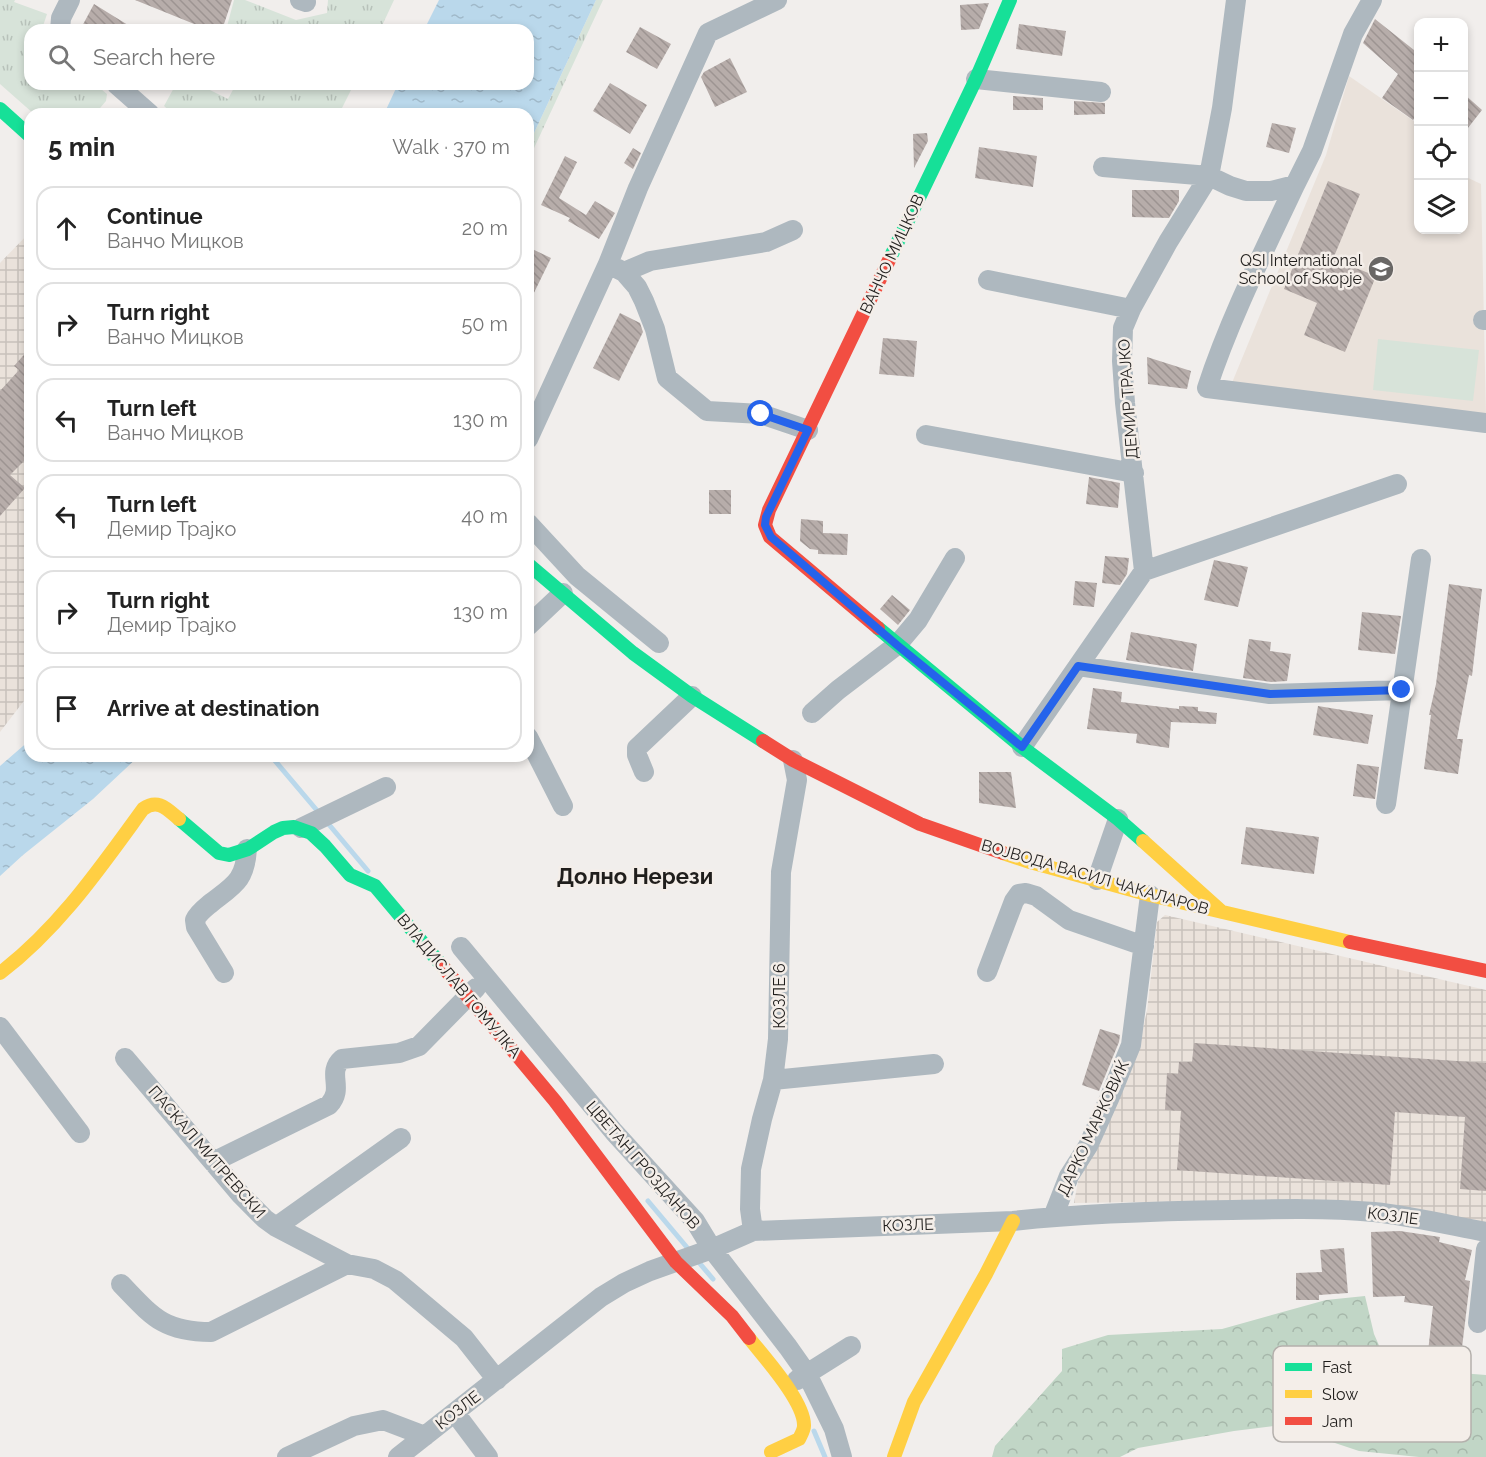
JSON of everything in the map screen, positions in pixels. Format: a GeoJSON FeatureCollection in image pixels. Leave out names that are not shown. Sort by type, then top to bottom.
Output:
{"type":"FeatureCollection","features":[{"type":"Feature","properties":{"kind":"street"},"geometry":{"type":"LineString","coordinates":[[60,24],[70,0]]}},
{"type":"Feature","properties":{"kind":"street"},"geometry":{"type":"LineString","coordinates":[[534,427],[616,268],[638,188],[708,33],[777,0]]}},
{"type":"Feature","properties":{"kind":"street","name":"ВАНЧО МИЦКОВ"},"geometry":{"type":"LineString","coordinates":[[1010,0],[976,79],[769,510],[766,517],[767,531],[771,537],[897,645],[1022,747],[1118,819],[1222,912]]}},
{"type":"Feature","properties":{"kind":"street","name":"ДЕМИР ТРАЈКО"},"geometry":{"type":"LineString","coordinates":[[1144,571],[1122,361],[1123,328],[1168,242],[1209,176],[1222,108],[1236,0]]}},
{"type":"Feature","properties":{"kind":"street"},"geometry":{"type":"LineString","coordinates":[[1372,0],[1353,34],[1312,151],[1250,281],[1214,365],[1207,388],[1486,423]]}},
{"type":"Feature","properties":{"kind":"street"},"geometry":{"type":"LineString","coordinates":[[976,79],[1101,92]]}},
{"type":"Feature","properties":{"kind":"street"},"geometry":{"type":"LineString","coordinates":[[123,90],[143,108]]}},
{"type":"Feature","properties":{"kind":"street"},"geometry":{"type":"LineString","coordinates":[[0,109],[24,131]]}},
{"type":"Feature","properties":{"kind":"street"},"geometry":{"type":"LineString","coordinates":[[1103,167],[1209,176],[1230,186],[1246,190],[1271,191],[1295,185]]}},
{"type":"Feature","properties":{"kind":"street"},"geometry":{"type":"LineString","coordinates":[[616,268],[766,242],[793,230]]}},
{"type":"Feature","properties":{"kind":"street"},"geometry":{"type":"LineString","coordinates":[[616,268],[637,287],[644,301],[655,328],[667,378],[707,411],[761,414],[808,430]]}},
{"type":"Feature","properties":{"kind":"street"},"geometry":{"type":"LineString","coordinates":[[987,280],[1131,309]]}},
{"type":"Feature","properties":{"kind":"street"},"geometry":{"type":"LineString","coordinates":[[926,435],[1134,473]]}},
{"type":"Feature","properties":{"kind":"street"},"geometry":{"type":"LineString","coordinates":[[1022,747],[1144,571],[1397,484]]}},
{"type":"Feature","properties":{"kind":"street"},"geometry":{"type":"LineString","coordinates":[[534,529],[577,576],[659,644]]}},
{"type":"Feature","properties":{"kind":"street"},"geometry":{"type":"LineString","coordinates":[[812,713],[897,645],[918,620],[955,558]]}},
{"type":"Feature","properties":{"kind":"street"},"geometry":{"type":"LineString","coordinates":[[1386,804],[1421,559]]}},
{"type":"Feature","properties":{"kind":"street","name":"ВОЈВОДА ВАСИЛ ЧАКАЛАРОВ"},"geometry":{"type":"LineString","coordinates":[[534,569],[633,653],[692,696],[793,760],[920,824],[1030,862],[1150,895],[1338,940],[1486,971]]}},
{"type":"Feature","properties":{"kind":"street"},"geometry":{"type":"LineString","coordinates":[[534,620],[563,593]]}},
{"type":"Feature","properties":{"kind":"street"},"geometry":{"type":"LineString","coordinates":[[1078,666],[1270,694],[1402,690]]}},
{"type":"Feature","properties":{"kind":"street"},"geometry":{"type":"LineString","coordinates":[[644,772],[637,755],[637,748],[692,696]]}},
{"type":"Feature","properties":{"kind":"street"},"geometry":{"type":"LineString","coordinates":[[534,748],[563,806]]}},
{"type":"Feature","properties":{"kind":"street","name":"КОЗЛЕ 6"},"geometry":{"type":"LineString","coordinates":[[753,1231],[750,1209],[751,1169],[773,1080],[779,1025],[781,872],[797,780],[793,760]]}},
{"type":"Feature","properties":{"kind":"street"},"geometry":{"type":"LineString","coordinates":[[0,973],[19,960],[67,911],[142,809],[147,806],[162,805],[219,853],[235,856],[264,837],[284,828],[316,820],[386,788]]}},
{"type":"Feature","properties":{"kind":"street"},"geometry":{"type":"LineString","coordinates":[[1097,880],[1118,819]]}},
{"type":"Feature","properties":{"kind":"street","name":"ВЛАДИСЛАВ ГОМУЛКА"},"geometry":{"type":"LineString","coordinates":[[316,820],[314,834],[352,877],[375,886],[466,997],[519,1057],[676,1262],[732,1316],[787,1386],[799,1407],[804,1428],[799,1439],[771,1452]]}},
{"type":"Feature","properties":{"kind":"street"},"geometry":{"type":"LineString","coordinates":[[224,973],[196,927],[195,920],[201,911],[238,882],[246,865],[247,849]]}},
{"type":"Feature","properties":{"kind":"street"},"geometry":{"type":"LineString","coordinates":[[987,972],[1014,901],[1019,894],[1026,893],[1036,896],[1069,920],[1144,946]]}},
{"type":"Feature","properties":{"kind":"street","name":"ДАРКО МАРКОВИЌ"},"geometry":{"type":"LineString","coordinates":[[1053,1217],[1069,1176],[1088,1146],[1131,1045],[1150,895]]}},
{"type":"Feature","properties":{"kind":"street","name":"ЦВЕТАН ГРОЗДАНОВ"},"geometry":{"type":"LineString","coordinates":[[460,947],[614,1132],[695,1221],[712,1249],[807,1374],[834,1429],[842,1457]]}},
{"type":"Feature","properties":{"kind":"street"},"geometry":{"type":"LineString","coordinates":[[213,1162],[329,1105],[335,1099],[337,1091],[334,1071],[337,1063],[342,1059],[399,1053],[419,1046],[466,997],[487,979]]}},
{"type":"Feature","properties":{"kind":"street"},"geometry":{"type":"LineString","coordinates":[[0,1027],[80,1133]]}},
{"type":"Feature","properties":{"kind":"street","name":"ПАСКАЛ МИТРЕВСКИ"},"geometry":{"type":"LineString","coordinates":[[125,1058],[241,1196],[276,1227],[347,1264],[374,1269],[395,1280],[464,1338],[497,1380]]}},
{"type":"Feature","properties":{"kind":"street"},"geometry":{"type":"LineString","coordinates":[[773,1080],[934,1064]]}},
{"type":"Feature","properties":{"kind":"street"},"geometry":{"type":"LineString","coordinates":[[592,1152],[614,1132]]}},
{"type":"Feature","properties":{"kind":"street"},"geometry":{"type":"LineString","coordinates":[[276,1227],[401,1138]]}},
{"type":"Feature","properties":{"kind":"street","name":"КОЗЛЕ"},"geometry":{"type":"LineString","coordinates":[[398,1457],[600,1297],[624,1283],[753,1231],[1013,1221],[1191,1210],[1289,1209],[1373,1212],[1486,1232]]}},
{"type":"Feature","properties":{"kind":"street"},"geometry":{"type":"LineString","coordinates":[[894,1457],[914,1402],[1013,1221]]}},
{"type":"Feature","properties":{"kind":"street"},"geometry":{"type":"LineString","coordinates":[[1478,1323],[1486,1249]]}},
{"type":"Feature","properties":{"kind":"street"},"geometry":{"type":"LineString","coordinates":[[121,1284],[151,1316],[174,1329],[210,1332],[347,1264]]}},
{"type":"Feature","properties":{"kind":"street"},"geometry":{"type":"LineString","coordinates":[[787,1386],[851,1346]]}},
{"type":"Feature","properties":{"kind":"street"},"geometry":{"type":"LineString","coordinates":[[455,1413],[488,1457]]}},
{"type":"Feature","properties":{"kind":"street"},"geometry":{"type":"LineString","coordinates":[[287,1457],[354,1426],[383,1420],[425,1436]]}},
{"type":"Feature","properties":{"kind":"shaded area","name":"QSI International School of Skopje"},"geometry":{"type":"Polygon","coordinates":[[[1349,76],[1414,121],[1414,234],[1468,234],[1468,178],[1481,184],[1486,417],[1229,390],[1326,155],[1349,76]]]}},
{"type":"Feature","properties":{"kind":"shaded area"},"geometry":{"type":"Polygon","coordinates":[[[24,238],[24,701],[0,732],[0,263],[24,238]]]}},
{"type":"Feature","properties":{"kind":"shaded area"},"geometry":{"type":"Polygon","coordinates":[[[1165,915],[1486,990],[1486,1224],[1217,1201],[1074,1203],[1078,1181],[1099,1144],[1138,1049],[1147,1011],[1157,922],[1165,915]]]}},
{"type":"Feature","properties":{"kind":"green space"},"geometry":{"type":"Polygon","coordinates":[[[0,0],[15,0],[14,2],[47,14],[44,24],[24,24],[24,90],[102,90],[107,94],[106,101],[100,108],[27,108],[0,84],[0,0]]]}},
{"type":"Feature","properties":{"kind":"green space"},"geometry":{"type":"Polygon","coordinates":[[[234,0],[245,0],[296,20],[327,13],[328,0],[394,0],[383,24],[228,24],[234,0]]]}},
{"type":"Feature","properties":{"kind":"green space"},"geometry":{"type":"Polygon","coordinates":[[[596,0],[603,0],[534,148],[534,133],[596,0]]]}},
{"type":"Feature","properties":{"kind":"green space"},"geometry":{"type":"Polygon","coordinates":[[[173,90],[210,90],[228,99],[233,90],[351,90],[342,108],[166,108],[164,106],[173,90]]]}},
{"type":"Feature","properties":{"kind":"green space"},"geometry":{"type":"Polygon","coordinates":[[[1378,339],[1479,350],[1473,401],[1373,390],[1378,339]]]}},
{"type":"Feature","properties":{"kind":"green space"},"geometry":{"type":"Polygon","coordinates":[[[1365,1296],[1379,1346],[1273,1346],[1273,1426],[1138,1448],[1120,1457],[992,1457],[995,1446],[1062,1371],[1062,1349],[1108,1335],[1222,1329],[1326,1300],[1365,1296]]]}},
{"type":"Feature","properties":{"kind":"green space"},"geometry":{"type":"Polygon","coordinates":[[[1471,1374],[1486,1375],[1486,1457],[1419,1457],[1359,1451],[1332,1442],[1471,1442],[1471,1374]]]}},
{"type":"Feature","properties":{"kind":"water"},"geometry":{"type":"Polygon","coordinates":[[[439,0],[596,0],[534,133],[534,108],[387,108],[395,90],[534,90],[534,24],[427,24],[439,0]]]}},
{"type":"Feature","properties":{"kind":"water"},"geometry":{"type":"Polygon","coordinates":[[[24,745],[24,762],[133,762],[93,799],[0,876],[0,766],[24,745]]]}},
{"type":"Feature","properties":{"kind":"building"},"geometry":{"type":"Polygon","coordinates":[[[135,0],[232,0],[224,24],[194,24],[135,0]]]}},
{"type":"Feature","properties":{"kind":"building"},"geometry":{"type":"Polygon","coordinates":[[[989,3],[979,29],[961,30],[960,5],[989,3]]]}},
{"type":"Feature","properties":{"kind":"building"},"geometry":{"type":"Polygon","coordinates":[[[94,4],[126,24],[83,24],[94,4]]]}},
{"type":"Feature","properties":{"kind":"building"},"geometry":{"type":"Polygon","coordinates":[[[1375,19],[1414,50],[1413,120],[1382,98],[1398,74],[1363,43],[1375,19]]]}},
{"type":"Feature","properties":{"kind":"building"},"geometry":{"type":"Polygon","coordinates":[[[1019,24],[1066,31],[1062,56],[1016,49],[1019,24]]]}},
{"type":"Feature","properties":{"kind":"building"},"geometry":{"type":"Polygon","coordinates":[[[640,27],[671,44],[657,69],[626,52],[640,27]]]}},
{"type":"Feature","properties":{"kind":"building"},"geometry":{"type":"Polygon","coordinates":[[[730,58],[747,92],[715,107],[701,77],[704,72],[730,58]]]}},
{"type":"Feature","properties":{"kind":"building"},"geometry":{"type":"Polygon","coordinates":[[[610,83],[647,105],[630,134],[593,111],[610,83]]]}},
{"type":"Feature","properties":{"kind":"building"},"geometry":{"type":"Polygon","coordinates":[[[1013,96],[1043,98],[1043,110],[1013,110],[1013,96]]]}},
{"type":"Feature","properties":{"kind":"building"},"geometry":{"type":"Polygon","coordinates":[[[1468,98],[1482,110],[1468,128],[1468,98]]]}},
{"type":"Feature","properties":{"kind":"building"},"geometry":{"type":"Polygon","coordinates":[[[1074,101],[1105,103],[1105,114],[1074,115],[1074,101]]]}},
{"type":"Feature","properties":{"kind":"building"},"geometry":{"type":"Polygon","coordinates":[[[1272,123],[1296,128],[1289,153],[1266,147],[1272,123]]]}},
{"type":"Feature","properties":{"kind":"building"},"geometry":{"type":"Polygon","coordinates":[[[927,133],[928,141],[914,168],[913,134],[927,133]]]}},
{"type":"Feature","properties":{"kind":"building"},"geometry":{"type":"Polygon","coordinates":[[[979,147],[1037,156],[1033,187],[975,178],[979,147]]]}},
{"type":"Feature","properties":{"kind":"building"},"geometry":{"type":"Polygon","coordinates":[[[633,148],[641,153],[633,169],[624,163],[633,148]]]}},
{"type":"Feature","properties":{"kind":"building"},"geometry":{"type":"Polygon","coordinates":[[[565,156],[577,162],[559,198],[586,215],[595,201],[615,213],[599,239],[568,221],[570,218],[541,205],[565,156]]]}},
{"type":"Feature","properties":{"kind":"building"},"geometry":{"type":"Polygon","coordinates":[[[1328,181],[1360,194],[1333,259],[1376,276],[1345,352],[1304,335],[1317,303],[1284,289],[1328,181]]]}},
{"type":"Feature","properties":{"kind":"building"},"geometry":{"type":"Polygon","coordinates":[[[1132,190],[1179,190],[1179,201],[1169,218],[1132,217],[1132,190]]]}},
{"type":"Feature","properties":{"kind":"building"},"geometry":{"type":"Polygon","coordinates":[[[534,250],[551,258],[534,293],[534,250]]]}},
{"type":"Feature","properties":{"kind":"building"},"geometry":{"type":"Polygon","coordinates":[[[620,313],[640,323],[643,332],[619,381],[593,368],[620,313]]]}},
{"type":"Feature","properties":{"kind":"building"},"geometry":{"type":"Polygon","coordinates":[[[883,338],[917,341],[914,377],[879,374],[883,338]]]}},
{"type":"Feature","properties":{"kind":"building"},"geometry":{"type":"Polygon","coordinates":[[[24,355],[24,461],[10,475],[24,489],[0,516],[0,391],[19,370],[14,366],[24,355]]]}},
{"type":"Feature","properties":{"kind":"building"},"geometry":{"type":"Polygon","coordinates":[[[1147,357],[1191,371],[1187,389],[1148,384],[1147,357]]]}},
{"type":"Feature","properties":{"kind":"building"},"geometry":{"type":"Polygon","coordinates":[[[1089,477],[1120,483],[1118,508],[1086,504],[1089,477]]]}},
{"type":"Feature","properties":{"kind":"building"},"geometry":{"type":"Polygon","coordinates":[[[709,490],[731,490],[731,514],[709,514],[709,490]]]}},
{"type":"Feature","properties":{"kind":"building"},"geometry":{"type":"Polygon","coordinates":[[[801,519],[823,521],[823,533],[848,534],[847,555],[818,554],[818,550],[810,549],[800,541],[801,519]]]}},
{"type":"Feature","properties":{"kind":"building"},"geometry":{"type":"Polygon","coordinates":[[[1105,556],[1129,558],[1127,574],[1120,585],[1102,583],[1105,556]]]}},
{"type":"Feature","properties":{"kind":"building"},"geometry":{"type":"Polygon","coordinates":[[[1214,560],[1248,567],[1238,607],[1204,600],[1214,560]]]}},
{"type":"Feature","properties":{"kind":"building"},"geometry":{"type":"Polygon","coordinates":[[[1075,581],[1097,583],[1094,607],[1073,605],[1075,581]]]}},
{"type":"Feature","properties":{"kind":"building"},"geometry":{"type":"Polygon","coordinates":[[[1449,584],[1482,589],[1472,676],[1469,675],[1457,739],[1463,739],[1458,774],[1424,769],[1431,715],[1429,715],[1436,684],[1449,584]]]}},
{"type":"Feature","properties":{"kind":"building"},"geometry":{"type":"Polygon","coordinates":[[[892,595],[910,610],[898,625],[880,609],[892,595]]]}},
{"type":"Feature","properties":{"kind":"building"},"geometry":{"type":"Polygon","coordinates":[[[1362,612],[1401,616],[1395,654],[1358,650],[1362,612]]]}},
{"type":"Feature","properties":{"kind":"building"},"geometry":{"type":"Polygon","coordinates":[[[1131,632],[1197,644],[1193,671],[1126,660],[1131,632]]]}},
{"type":"Feature","properties":{"kind":"building"},"geometry":{"type":"Polygon","coordinates":[[[1249,639],[1271,642],[1270,651],[1291,654],[1287,681],[1271,682],[1243,678],[1249,639]]]}},
{"type":"Feature","properties":{"kind":"building"},"geometry":{"type":"Polygon","coordinates":[[[1093,688],[1122,692],[1121,702],[1179,709],[1179,706],[1198,707],[1198,711],[1217,713],[1216,724],[1171,722],[1169,748],[1136,743],[1137,734],[1087,729],[1093,688]]]}},
{"type":"Feature","properties":{"kind":"building"},"geometry":{"type":"Polygon","coordinates":[[[1318,706],[1373,715],[1368,744],[1313,735],[1318,706]]]}},
{"type":"Feature","properties":{"kind":"building"},"geometry":{"type":"Polygon","coordinates":[[[1357,764],[1379,767],[1375,799],[1353,796],[1357,764]]]}},
{"type":"Feature","properties":{"kind":"building"},"geometry":{"type":"Polygon","coordinates":[[[979,772],[1011,772],[1016,808],[979,803],[979,772]]]}},
{"type":"Feature","properties":{"kind":"building"},"geometry":{"type":"Polygon","coordinates":[[[1246,827],[1319,837],[1314,874],[1241,864],[1246,827]]]}},
{"type":"Feature","properties":{"kind":"building"},"geometry":{"type":"Polygon","coordinates":[[[1100,1029],[1120,1035],[1099,1091],[1082,1085],[1100,1029]]]}},
{"type":"Feature","properties":{"kind":"building"},"geometry":{"type":"Polygon","coordinates":[[[1194,1043],[1486,1063],[1486,1191],[1460,1189],[1465,1117],[1395,1112],[1390,1185],[1177,1170],[1181,1111],[1165,1110],[1167,1073],[1178,1074],[1179,1062],[1192,1062],[1194,1043]]]}},
{"type":"Feature","properties":{"kind":"building"},"geometry":{"type":"Polygon","coordinates":[[[1400,1231],[1440,1237],[1439,1242],[1472,1250],[1465,1280],[1470,1281],[1462,1346],[1429,1346],[1433,1306],[1404,1302],[1405,1296],[1373,1297],[1371,1232],[1400,1231]]]}},
{"type":"Feature","properties":{"kind":"building"},"geometry":{"type":"Polygon","coordinates":[[[1344,1248],[1348,1293],[1319,1295],[1319,1300],[1296,1300],[1296,1273],[1322,1272],[1320,1250],[1344,1248]]]}},
{"type":"Feature","properties":{"kind":"waterway"},"geometry":{"type":"LineString","coordinates":[[276,762],[320,814]]}},
{"type":"Feature","properties":{"kind":"waterway"},"geometry":{"type":"LineString","coordinates":[[326,821],[368,871]]}},
{"type":"Feature","properties":{"kind":"waterway"},"geometry":{"type":"LineString","coordinates":[[648,1201],[690,1251]]}},
{"type":"Feature","properties":{"kind":"waterway"},"geometry":{"type":"LineString","coordinates":[[696,1259],[713,1279]]}},
{"type":"Feature","properties":{"kind":"waterway"},"geometry":{"type":"LineString","coordinates":[[814,1431],[825,1457]]}},
{"type":"Feature","properties":{"kind":"traffic: fast"},"geometry":{"type":"LineString","coordinates":[[890,258],[976,79],[1010,0]]}},
{"type":"Feature","properties":{"kind":"traffic: fast"},"geometry":{"type":"LineString","coordinates":[[0,109],[24,131]]}},
{"type":"Feature","properties":{"kind":"traffic: fast"},"geometry":{"type":"LineString","coordinates":[[534,569],[633,653],[692,696],[763,741]]}},
{"type":"Feature","properties":{"kind":"traffic: fast"},"geometry":{"type":"LineString","coordinates":[[878,628],[1022,747],[1118,819],[1143,841]]}},
{"type":"Feature","properties":{"kind":"traffic: fast"},"geometry":{"type":"LineString","coordinates":[[179,819],[219,853],[229,855],[248,849],[283,828],[294,827],[311,833],[350,875],[375,886],[444,968]]}},
{"type":"Feature","properties":{"kind":"traffic: slow"},"geometry":{"type":"LineString","coordinates":[[0,973],[60,917],[143,809],[153,805],[162,806],[179,819]]}},
{"type":"Feature","properties":{"kind":"traffic: slow"},"geometry":{"type":"LineString","coordinates":[[1143,841],[1222,912]]}},
{"type":"Feature","properties":{"kind":"traffic: slow"},"geometry":{"type":"LineString","coordinates":[[1003,853],[1150,895],[1350,942]]}},
{"type":"Feature","properties":{"kind":"traffic: slow"},"geometry":{"type":"LineString","coordinates":[[894,1457],[914,1402],[1013,1221]]}},
{"type":"Feature","properties":{"kind":"traffic: slow"},"geometry":{"type":"LineString","coordinates":[[749,1338],[782,1380],[803,1416],[804,1428],[799,1439],[771,1452]]}},
{"type":"Feature","properties":{"kind":"traffic: jam"},"geometry":{"type":"LineString","coordinates":[[878,628],[770,537],[765,525],[769,510],[890,258]]}},
{"type":"Feature","properties":{"kind":"traffic: jam"},"geometry":{"type":"LineString","coordinates":[[763,741],[793,760],[920,824],[1003,853]]}},
{"type":"Feature","properties":{"kind":"traffic: jam"},"geometry":{"type":"LineString","coordinates":[[1350,942],[1486,971]]}},
{"type":"Feature","properties":{"kind":"traffic: jam"},"geometry":{"type":"LineString","coordinates":[[444,968],[555,1101],[676,1262],[732,1316],[749,1338]]}},
{"type":"Feature","properties":{"kind":"place","name":"QSI International School of Skopje"},"geometry":{"type":"Point","coordinates":[1381,269]}},
{"type":"Feature","properties":{"kind":"district","name":"Долно Нерези"},"geometry":{"type":"Point","coordinates":[635,876]}},
{"type":"Feature","properties":{"kind":"route"},"geometry":{"type":"LineString","coordinates":[[761,414],[808,430],[766,517],[765,525],[771,537],[897,645],[1022,747],[1078,666],[1270,694],[1402,690]]}}]}
